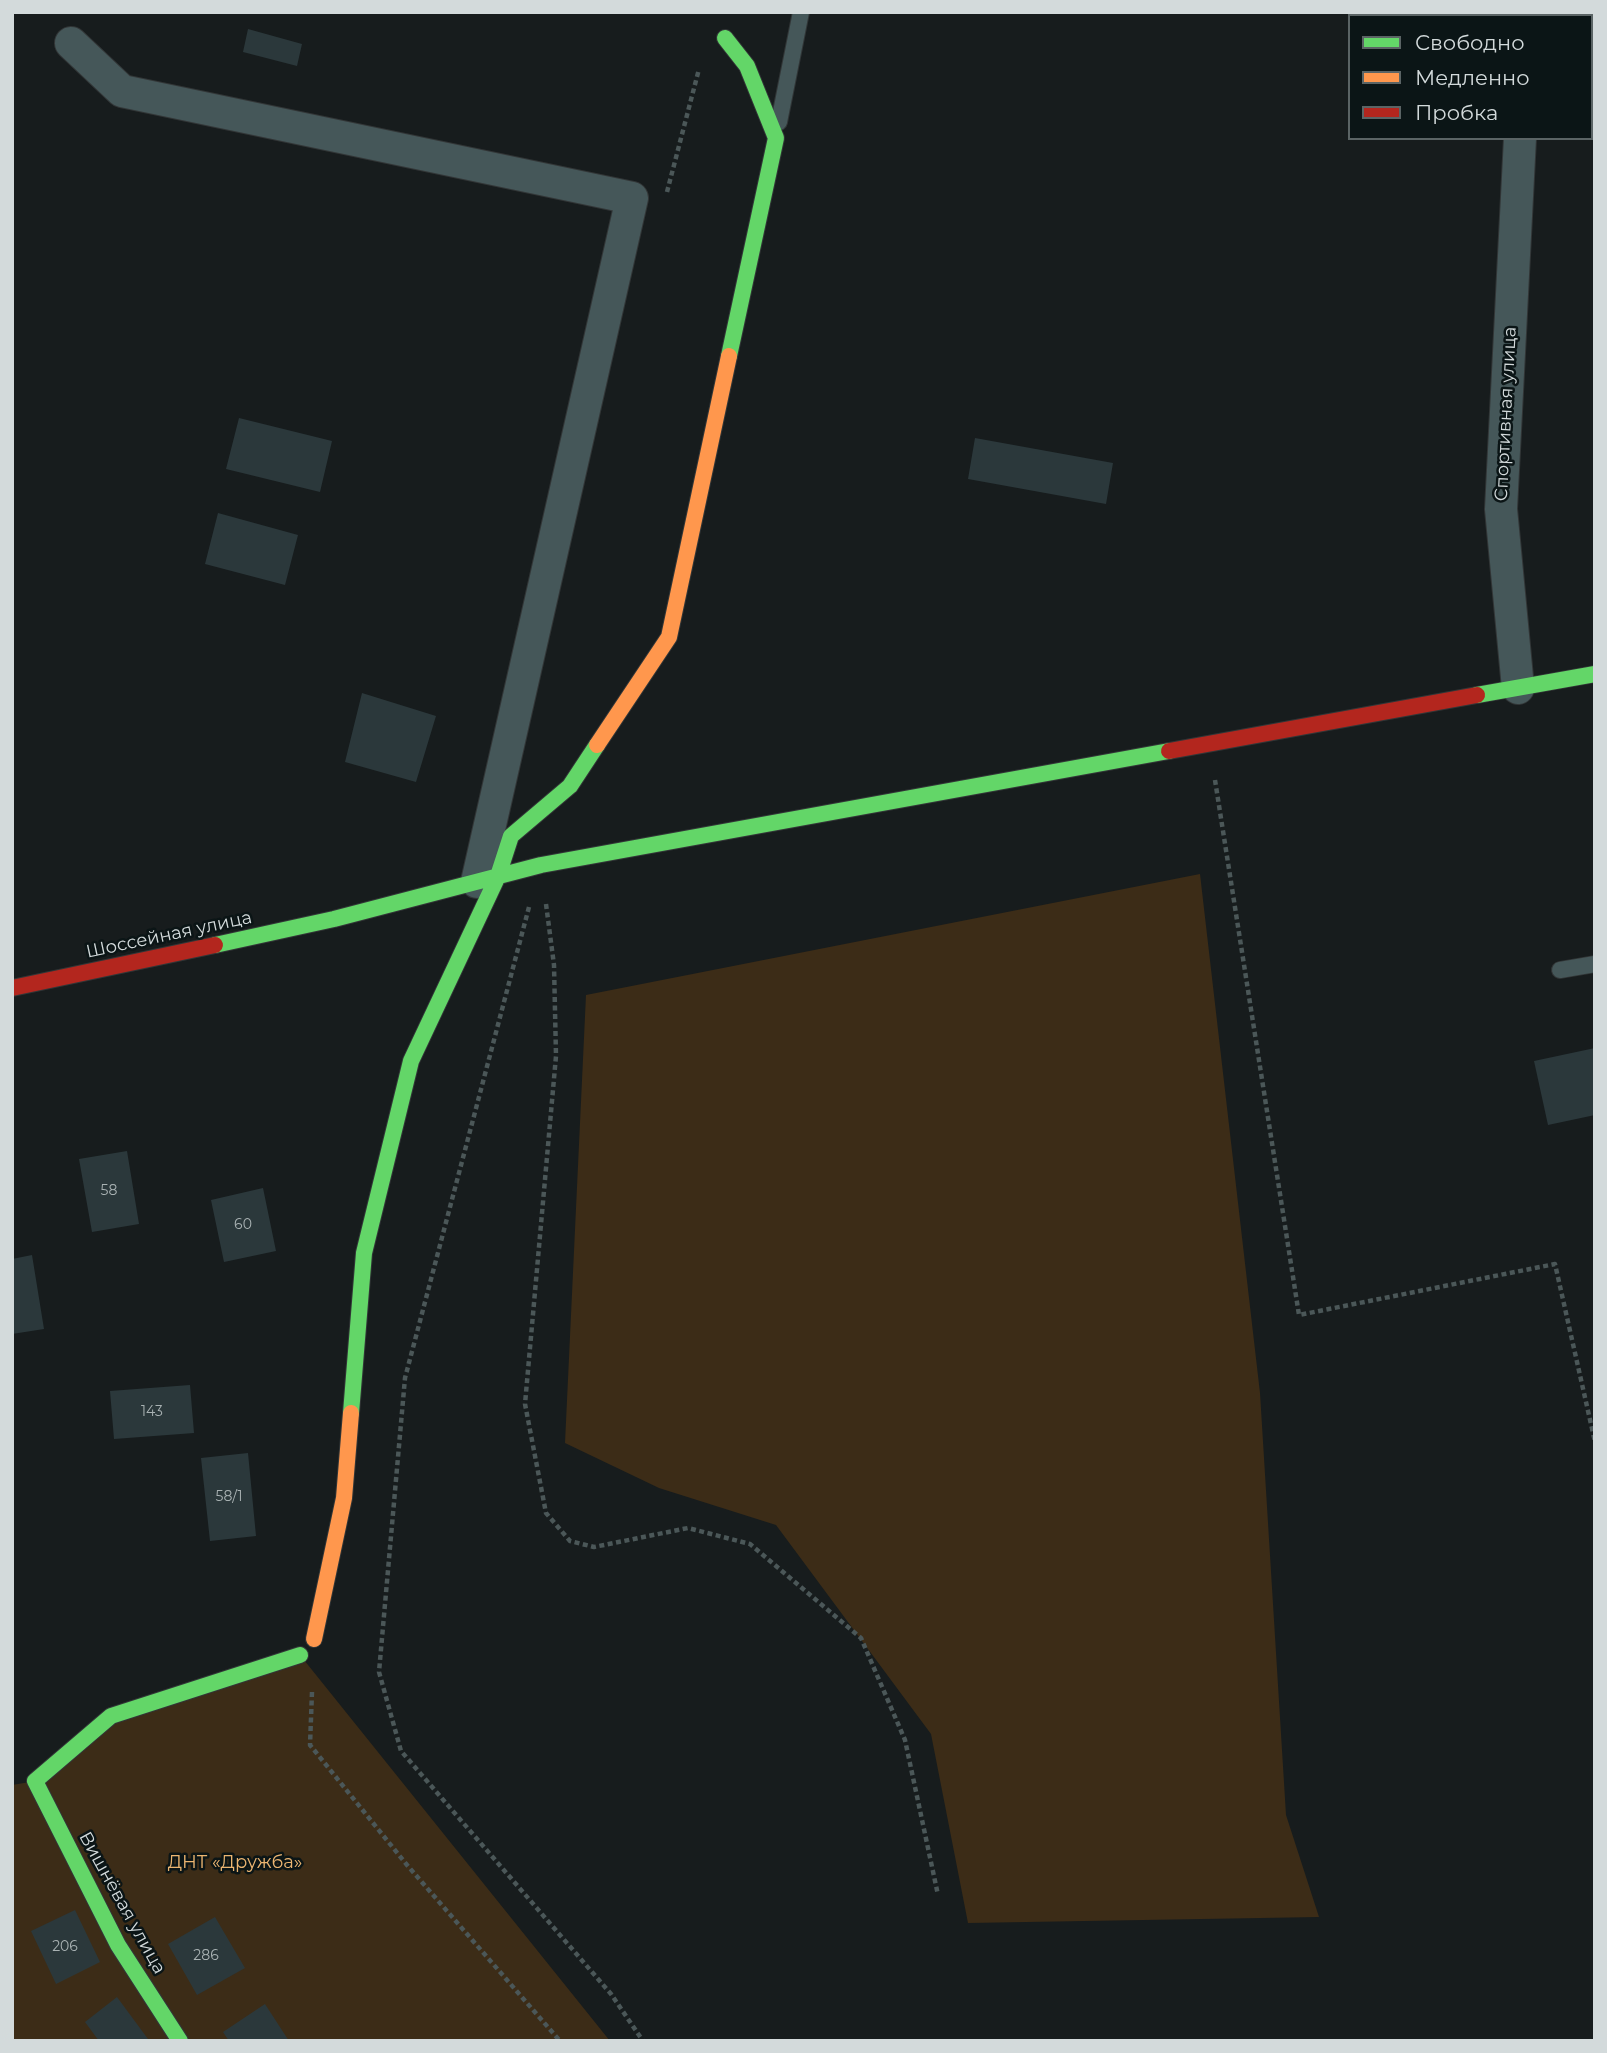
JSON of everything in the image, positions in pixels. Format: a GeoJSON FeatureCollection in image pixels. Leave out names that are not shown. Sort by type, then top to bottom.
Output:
{"type":"FeatureCollection","features":[{"type":"Feature","properties":{"kind":"street"},"geometry":{"type":"LineString","coordinates":[[314,1639],[344,1498],[362,1266],[411,1060],[488,879],[511,836],[570,786],[669,637],[776,138],[747,66],[725,38]]}},
{"type":"Feature","properties":{"kind":"street"},"geometry":{"type":"LineString","coordinates":[[71,43],[122,91],[632,198],[488,879]]}},
{"type":"Feature","properties":{"kind":"street","name":"Спортивная улица"},"geometry":{"type":"LineString","coordinates":[[1518,688],[1500,509],[1520,140]]}},
{"type":"Feature","properties":{"kind":"street"},"geometry":{"type":"LineString","coordinates":[[1518,688],[1595,674]]}},
{"type":"Feature","properties":{"kind":"street","name":"Шоссейная улица"},"geometry":{"type":"LineString","coordinates":[[12,988],[334,919],[541,865],[1518,688]]}},
{"type":"Feature","properties":{"kind":"street","name":"Вишнёвая улица"},"geometry":{"type":"LineString","coordinates":[[180,2041],[118,1945],[30,1782],[111,1716],[300,1655]]}},
{"type":"Feature","properties":{"kind":"lane"},"geometry":{"type":"LineString","coordinates":[[776,138],[801,12]]}},
{"type":"Feature","properties":{"kind":"lane"},"geometry":{"type":"LineString","coordinates":[[1560,970],[1595,964]]}},
{"type":"Feature","properties":{"kind":"path"},"geometry":{"type":"LineString","coordinates":[[1210,745],[1299,1315],[1555,1264],[1595,1442]]}},
{"type":"Feature","properties":{"kind":"path"},"geometry":{"type":"LineString","coordinates":[[541,865],[554,965],[556,1056],[525,1404],[546,1513],[570,1541],[594,1547],[688,1528],[750,1544],[861,1638],[905,1740],[938,1895]]}},
{"type":"Feature","properties":{"kind":"path"},"geometry":{"type":"LineString","coordinates":[[541,865],[405,1378],[380,1672],[401,1751],[611,1994],[643,2041]]}},
{"type":"Feature","properties":{"kind":"path"},"geometry":{"type":"LineString","coordinates":[[314,1639],[310,1745],[407,1865],[560,2041]]}},
{"type":"Feature","properties":{"kind":"green space"},"geometry":{"type":"Polygon","coordinates":[[[1200,874],[1260,1393],[1286,1815],[1319,1917],[968,1923],[931,1734],[776,1525],[659,1488],[565,1443],[586,995],[1200,874]]]}},
{"type":"Feature","properties":{"kind":"green space","name":"ДНТ «Дружба»"},"geometry":{"type":"Polygon","coordinates":[[[300,1655],[610,2041],[12,2041],[12,1785],[36,1781],[111,1716],[300,1655]]]}},
{"type":"Feature","properties":{"kind":"building"},"geometry":{"type":"Polygon","coordinates":[[[248,29],[302,44],[297,66],[243,52],[248,29]]]}},
{"type":"Feature","properties":{"kind":"building"},"geometry":{"type":"Polygon","coordinates":[[[239,418],[332,441],[320,492],[226,469],[239,418]]]}},
{"type":"Feature","properties":{"kind":"building"},"geometry":{"type":"Polygon","coordinates":[[[975,438],[1113,463],[1106,504],[968,479],[975,438]]]}},
{"type":"Feature","properties":{"kind":"building"},"geometry":{"type":"Polygon","coordinates":[[[218,513],[298,535],[285,585],[205,564],[218,513]]]}},
{"type":"Feature","properties":{"kind":"building"},"geometry":{"type":"Polygon","coordinates":[[[362,693],[436,716],[416,782],[345,762],[362,693]]]}},
{"type":"Feature","properties":{"kind":"building"},"geometry":{"type":"Polygon","coordinates":[[[1595,1048],[1595,1115],[1548,1125],[1534,1061],[1595,1048]]]}},
{"type":"Feature","properties":{"kind":"building"},"geometry":{"type":"Polygon","coordinates":[[[127,1151],[139,1224],[92,1232],[79,1159],[127,1151]]]}},
{"type":"Feature","properties":{"kind":"building"},"geometry":{"type":"Polygon","coordinates":[[[263,1188],[276,1251],[224,1262],[211,1200],[263,1188]]]}},
{"type":"Feature","properties":{"kind":"building"},"geometry":{"type":"Polygon","coordinates":[[[32,1255],[44,1329],[12,1334],[12,1259],[32,1255]]]}},
{"type":"Feature","properties":{"kind":"building"},"geometry":{"type":"Polygon","coordinates":[[[190,1385],[194,1433],[114,1439],[110,1391],[190,1385]]]}},
{"type":"Feature","properties":{"kind":"building"},"geometry":{"type":"Polygon","coordinates":[[[248,1453],[256,1536],[210,1541],[201,1458],[248,1453]]]}},
{"type":"Feature","properties":{"kind":"building"},"geometry":{"type":"Polygon","coordinates":[[[75,1910],[100,1962],[56,1984],[31,1931],[75,1910]]]}},
{"type":"Feature","properties":{"kind":"building"},"geometry":{"type":"Polygon","coordinates":[[[215,1917],[245,1968],[197,1995],[168,1944],[215,1917]]]}},
{"type":"Feature","properties":{"kind":"building"},"geometry":{"type":"Polygon","coordinates":[[[117,1997],[148,2039],[99,2041],[85,2022],[117,1997]]]}},
{"type":"Feature","properties":{"kind":"building"},"geometry":{"type":"Polygon","coordinates":[[[265,2004],[289,2041],[229,2041],[223,2032],[265,2004]]]}},
{"type":"Feature","properties":{"kind":"traffic: fast"},"geometry":{"type":"LineString","coordinates":[[725,38],[747,66],[776,138],[729,356]]}},
{"type":"Feature","properties":{"kind":"traffic: fast"},"geometry":{"type":"LineString","coordinates":[[1477,695],[1595,674]]}},
{"type":"Feature","properties":{"kind":"traffic: fast"},"geometry":{"type":"LineString","coordinates":[[351,1413],[364,1253],[411,1061],[498,876],[511,836],[570,786],[597,745]]}},
{"type":"Feature","properties":{"kind":"traffic: fast"},"geometry":{"type":"LineString","coordinates":[[215,945],[334,919],[541,865],[1169,751]]}},
{"type":"Feature","properties":{"kind":"traffic: fast"},"geometry":{"type":"LineString","coordinates":[[180,2041],[118,1945],[35,1781],[111,1716],[300,1655]]}},
{"type":"Feature","properties":{"kind":"traffic: slow"},"geometry":{"type":"LineString","coordinates":[[597,745],[669,637],[729,356]]}},
{"type":"Feature","properties":{"kind":"traffic: slow"},"geometry":{"type":"LineString","coordinates":[[314,1639],[344,1498],[351,1413]]}},
{"type":"Feature","properties":{"kind":"traffic: jam"},"geometry":{"type":"LineString","coordinates":[[1169,751],[1477,695]]}},
{"type":"Feature","properties":{"kind":"traffic: jam"},"geometry":{"type":"LineString","coordinates":[[12,988],[215,945]]}}]}
